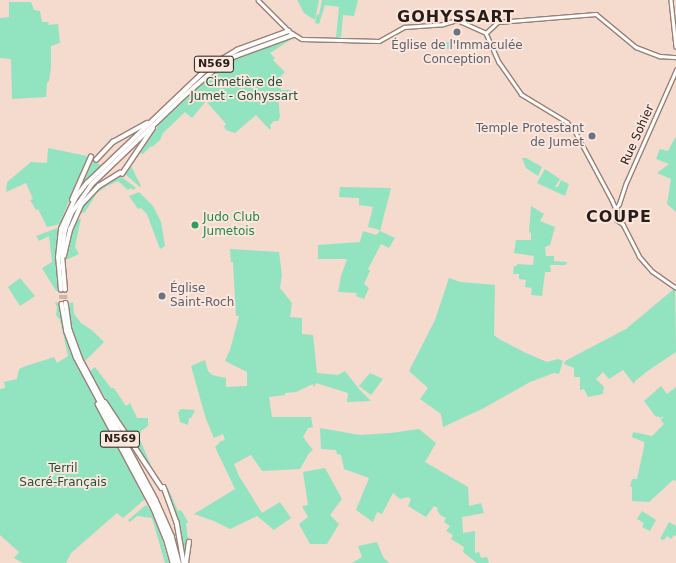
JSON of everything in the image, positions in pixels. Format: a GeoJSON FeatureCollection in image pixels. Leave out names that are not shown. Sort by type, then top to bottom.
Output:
{"type":"FeatureCollection","features":[{"type":"Feature","properties":{"kind":"highway","name":"N569"},"geometry":{"type":"LineString","coordinates":[[289,31],[237,50],[219,59],[199,76],[100,170],[76,197],[68,211],[61,229],[59,242],[63,290],[62,253],[65,230],[71,214],[79,200],[91,185],[208,73],[222,63],[236,56],[293,35]]}},
{"type":"Feature","properties":{"kind":"highway"},"geometry":{"type":"LineString","coordinates":[[96,160],[114,142],[153,119]]}},
{"type":"Feature","properties":{"kind":"highway"},"geometry":{"type":"LineString","coordinates":[[63,273],[66,242],[74,218],[81,205],[98,186],[121,173],[160,119]]}},
{"type":"Feature","properties":{"kind":"highway"},"geometry":{"type":"LineString","coordinates":[[68,211],[91,157]]}},
{"type":"Feature","properties":{"kind":"highway","name":"N569"},"geometry":{"type":"LineString","coordinates":[[64,303],[70,342],[168,527],[180,563]]}},
{"type":"Feature","properties":{"kind":"highway"},"geometry":{"type":"LineString","coordinates":[[94,389],[163,488],[177,522],[185,557]]}},
{"type":"Feature","properties":{"kind":"highway"},"geometry":{"type":"LineString","coordinates":[[94,389],[104,418],[154,509],[166,538],[173,563]]}},
{"type":"Feature","properties":{"kind":"highway","name":"N569"},"geometry":{"type":"LineString","coordinates":[[149,490],[163,522],[176,563]]}},
{"type":"Feature","properties":{"kind":"highway"},"geometry":{"type":"LineString","coordinates":[[185,563],[188,542]]}},
{"type":"Feature","properties":{"kind":"street"},"geometry":{"type":"LineString","coordinates":[[258,0],[293,35],[302,40],[379,41],[392,32],[405,27],[442,24],[459,20],[486,33],[499,62],[521,94],[567,122],[575,131],[614,205],[617,220],[623,224],[645,264],[652,271],[676,288]]}},
{"type":"Feature","properties":{"kind":"street"},"geometry":{"type":"LineString","coordinates":[[671,0],[676,47]]}},
{"type":"Feature","properties":{"kind":"street"},"geometry":{"type":"LineString","coordinates":[[486,33],[498,22],[595,14],[636,47],[660,56],[676,57]]}},
{"type":"Feature","properties":{"kind":"street","name":"Rue Sohier"},"geometry":{"type":"LineString","coordinates":[[615,208],[619,204],[626,183],[676,70]]}},
{"type":"Feature","properties":{"kind":"green space"},"geometry":{"type":"Polygon","coordinates":[[[297,0],[319,0],[315,20],[304,13],[297,0]]]}},
{"type":"Feature","properties":{"kind":"green space"},"geometry":{"type":"Polygon","coordinates":[[[322,0],[358,0],[354,16],[343,15],[341,37],[336,38],[339,7],[325,5],[319,24],[315,23],[317,14],[319,15],[322,0]]]}},
{"type":"Feature","properties":{"kind":"green space"},"geometry":{"type":"Polygon","coordinates":[[[9,2],[31,2],[34,10],[40,11],[42,22],[49,22],[48,25],[58,24],[60,43],[51,46],[51,68],[49,81],[47,83],[46,97],[12,99],[11,59],[0,58],[0,18],[9,17],[9,2]]]}},
{"type":"Feature","properties":{"kind":"green space","name":"Cimetière de Jumet - Gohyssart"},"geometry":{"type":"Polygon","coordinates":[[[291,37],[292,39],[270,53],[275,58],[273,60],[285,72],[277,80],[281,90],[291,90],[291,92],[283,93],[278,96],[280,117],[278,121],[274,121],[270,125],[270,130],[256,115],[235,133],[226,130],[224,127],[226,124],[206,101],[192,118],[185,112],[163,133],[160,140],[143,154],[140,153],[131,166],[141,186],[140,187],[125,174],[161,122],[221,66],[235,58],[291,37]]]}},
{"type":"Feature","properties":{"kind":"green space"},"geometry":{"type":"Polygon","coordinates":[[[449,42],[449,49],[433,49],[433,43],[428,43],[449,42]]]}},
{"type":"Feature","properties":{"kind":"green space"},"geometry":{"type":"Polygon","coordinates":[[[676,136],[676,212],[667,204],[671,179],[657,173],[669,164],[656,159],[660,149],[668,151],[676,136]]]}},
{"type":"Feature","properties":{"kind":"green space"},"geometry":{"type":"Polygon","coordinates":[[[48,148],[87,156],[87,159],[76,182],[60,224],[47,227],[38,209],[36,210],[30,200],[33,199],[26,183],[6,192],[7,182],[31,162],[47,163],[48,148]]]}},
{"type":"Feature","properties":{"kind":"green space"},"geometry":{"type":"Polygon","coordinates":[[[522,158],[526,158],[542,167],[538,176],[526,168],[522,158]]]}},
{"type":"Feature","properties":{"kind":"green space"},"geometry":{"type":"Polygon","coordinates":[[[91,161],[101,165],[74,196],[89,164],[91,161]]]}},
{"type":"Feature","properties":{"kind":"green space"},"geometry":{"type":"Polygon","coordinates":[[[545,169],[560,179],[555,187],[558,187],[561,180],[569,184],[565,196],[537,183],[545,169]]]}},
{"type":"Feature","properties":{"kind":"green space"},"geometry":{"type":"Polygon","coordinates":[[[119,175],[136,188],[133,190],[131,188],[128,190],[118,181],[107,186],[97,193],[85,212],[77,215],[90,196],[104,184],[119,175]]]}},
{"type":"Feature","properties":{"kind":"green space"},"geometry":{"type":"Polygon","coordinates":[[[340,187],[391,188],[380,231],[368,227],[373,207],[359,205],[359,198],[339,197],[340,187]]]}},
{"type":"Feature","properties":{"kind":"green space"},"geometry":{"type":"Polygon","coordinates":[[[139,192],[153,206],[161,222],[165,246],[160,249],[147,214],[141,208],[138,209],[129,196],[139,192]]]}},
{"type":"Feature","properties":{"kind":"green space"},"geometry":{"type":"Polygon","coordinates":[[[531,206],[544,214],[540,221],[555,227],[550,245],[545,247],[546,256],[554,256],[554,261],[567,262],[566,265],[550,265],[551,272],[545,272],[542,296],[531,295],[532,288],[525,287],[526,280],[519,279],[519,274],[513,274],[514,266],[517,266],[517,264],[533,265],[534,256],[514,253],[516,240],[531,240],[531,233],[529,232],[531,206]]]}},
{"type":"Feature","properties":{"kind":"green space"},"geometry":{"type":"Polygon","coordinates":[[[81,218],[75,247],[79,254],[66,260],[66,246],[74,222],[81,218]]]}},
{"type":"Feature","properties":{"kind":"green space"},"geometry":{"type":"Polygon","coordinates":[[[60,227],[55,255],[59,291],[56,291],[42,268],[52,262],[49,236],[39,241],[36,236],[60,227]]]}},
{"type":"Feature","properties":{"kind":"green space"},"geometry":{"type":"Polygon","coordinates":[[[363,231],[376,235],[380,231],[395,238],[389,248],[381,244],[368,269],[370,271],[364,284],[369,288],[364,299],[356,296],[357,293],[338,292],[341,276],[347,259],[318,259],[318,245],[360,242],[363,231]]]}},
{"type":"Feature","properties":{"kind":"green space"},"geometry":{"type":"Polygon","coordinates":[[[230,249],[279,252],[282,275],[280,288],[292,303],[290,317],[302,318],[302,334],[313,335],[317,373],[338,375],[345,371],[359,389],[371,401],[347,402],[348,393],[316,383],[314,387],[313,384],[296,392],[269,397],[272,417],[311,417],[313,427],[308,428],[303,437],[313,450],[309,453],[300,469],[262,471],[251,455],[234,464],[239,476],[262,513],[280,502],[291,518],[274,530],[257,516],[230,529],[214,521],[194,514],[235,489],[215,447],[221,441],[225,440],[223,434],[214,438],[206,419],[191,366],[205,360],[208,371],[212,375],[226,378],[226,387],[247,386],[247,372],[225,361],[230,350],[239,316],[236,316],[233,262],[231,262],[230,249]]]}},
{"type":"Feature","properties":{"kind":"green space"},"geometry":{"type":"Polygon","coordinates":[[[20,278],[35,296],[20,306],[8,287],[20,278]]]}},
{"type":"Feature","properties":{"kind":"green space"},"geometry":{"type":"Polygon","coordinates":[[[449,278],[460,282],[495,285],[494,335],[524,352],[547,362],[558,359],[563,361],[559,374],[554,373],[530,382],[484,408],[443,427],[441,414],[420,399],[428,388],[409,371],[435,320],[449,278]]]}},
{"type":"Feature","properties":{"kind":"green space"},"geometry":{"type":"Polygon","coordinates":[[[675,288],[676,352],[649,370],[635,381],[634,384],[623,370],[609,379],[603,372],[596,379],[604,387],[603,394],[588,397],[584,389],[580,390],[580,377],[574,377],[574,368],[564,364],[565,361],[626,329],[675,288]]]}},
{"type":"Feature","properties":{"kind":"green space","name":"Terril Sacré-Français"},"geometry":{"type":"Polygon","coordinates":[[[55,302],[62,304],[73,356],[145,499],[123,518],[117,513],[71,553],[66,563],[23,563],[14,558],[19,552],[0,535],[0,389],[5,388],[4,382],[17,379],[19,369],[23,367],[54,357],[57,363],[68,356],[60,320],[56,315],[57,307],[55,302]]]}},
{"type":"Feature","properties":{"kind":"green space"},"geometry":{"type":"Polygon","coordinates":[[[73,302],[74,314],[81,323],[93,331],[104,342],[85,361],[79,352],[71,326],[68,304],[73,302]]]}},
{"type":"Feature","properties":{"kind":"green space"},"geometry":{"type":"Polygon","coordinates":[[[95,367],[111,388],[114,388],[126,406],[130,403],[137,418],[148,418],[148,426],[141,431],[139,437],[156,478],[89,372],[95,367]]]}},
{"type":"Feature","properties":{"kind":"green space"},"geometry":{"type":"Polygon","coordinates":[[[370,373],[383,379],[371,395],[359,386],[370,373]]]}},
{"type":"Feature","properties":{"kind":"green space"},"geometry":{"type":"Polygon","coordinates":[[[661,386],[667,394],[676,387],[676,481],[673,480],[649,502],[632,501],[632,487],[630,487],[632,479],[637,479],[644,447],[644,442],[632,437],[633,432],[652,436],[664,424],[661,420],[664,416],[660,418],[658,416],[656,417],[644,401],[661,386]]]}},
{"type":"Feature","properties":{"kind":"green space"},"geometry":{"type":"Polygon","coordinates":[[[181,409],[195,410],[191,418],[189,418],[188,425],[180,422],[178,412],[181,409]]]}},
{"type":"Feature","properties":{"kind":"green space"},"geometry":{"type":"Polygon","coordinates":[[[320,428],[360,435],[419,429],[436,443],[425,462],[468,487],[469,506],[481,503],[484,513],[462,517],[463,533],[475,531],[475,553],[479,552],[481,558],[487,557],[489,563],[477,563],[463,552],[464,547],[451,539],[453,535],[446,531],[450,526],[444,522],[446,518],[440,515],[437,510],[438,508],[434,506],[426,517],[408,506],[411,499],[408,497],[400,499],[393,493],[382,514],[377,512],[373,522],[356,510],[369,478],[344,469],[341,455],[337,454],[336,450],[321,449],[320,428]]]}},
{"type":"Feature","properties":{"kind":"green space"},"geometry":{"type":"Polygon","coordinates":[[[325,468],[342,499],[330,515],[339,524],[327,544],[310,544],[299,524],[308,517],[302,506],[308,505],[303,472],[325,468]]]}},
{"type":"Feature","properties":{"kind":"green space"},"geometry":{"type":"Polygon","coordinates":[[[166,488],[168,488],[178,511],[181,510],[188,522],[186,524],[189,546],[185,556],[178,519],[166,488]]]}},
{"type":"Feature","properties":{"kind":"green space"},"geometry":{"type":"Polygon","coordinates":[[[146,505],[155,514],[169,563],[165,563],[152,518],[137,516],[130,522],[128,520],[146,505]]]}},
{"type":"Feature","properties":{"kind":"green space"},"geometry":{"type":"Polygon","coordinates":[[[642,511],[656,520],[650,531],[642,527],[644,523],[637,519],[642,511]]]}},
{"type":"Feature","properties":{"kind":"green space"},"geometry":{"type":"Polygon","coordinates":[[[669,522],[676,526],[676,536],[674,535],[671,539],[667,536],[664,540],[660,539],[669,522]]]}},
{"type":"Feature","properties":{"kind":"green space"},"geometry":{"type":"Polygon","coordinates":[[[377,542],[383,557],[389,563],[352,563],[362,557],[358,546],[377,542]]]}},
{"type":"Feature","properties":{"kind":"tunnel"},"geometry":{"type":"LineString","coordinates":[[61,290],[62,304]]}},
{"type":"Feature","properties":{"kind":"tunnel"},"geometry":{"type":"LineString","coordinates":[[65,290],[66,303]]}},
{"type":"Feature","properties":{"kind":"place","name":"Église de l'Immaculée Conception"},"geometry":{"type":"Point","coordinates":[457,32]}},
{"type":"Feature","properties":{"kind":"place","name":"Temple Protestant de Jumet"},"geometry":{"type":"Point","coordinates":[592,136]}},
{"type":"Feature","properties":{"kind":"place","name":"Judo Club Jumetois"},"geometry":{"type":"Point","coordinates":[195,225]}},
{"type":"Feature","properties":{"kind":"place","name":"Église Saint-Roch"},"geometry":{"type":"Point","coordinates":[162,296]}},
{"type":"Feature","properties":{"kind":"district","name":"GOHYSSART"},"geometry":{"type":"Point","coordinates":[456,17]}},
{"type":"Feature","properties":{"kind":"district","name":"COUPE"},"geometry":{"type":"Point","coordinates":[619,217]}}]}
